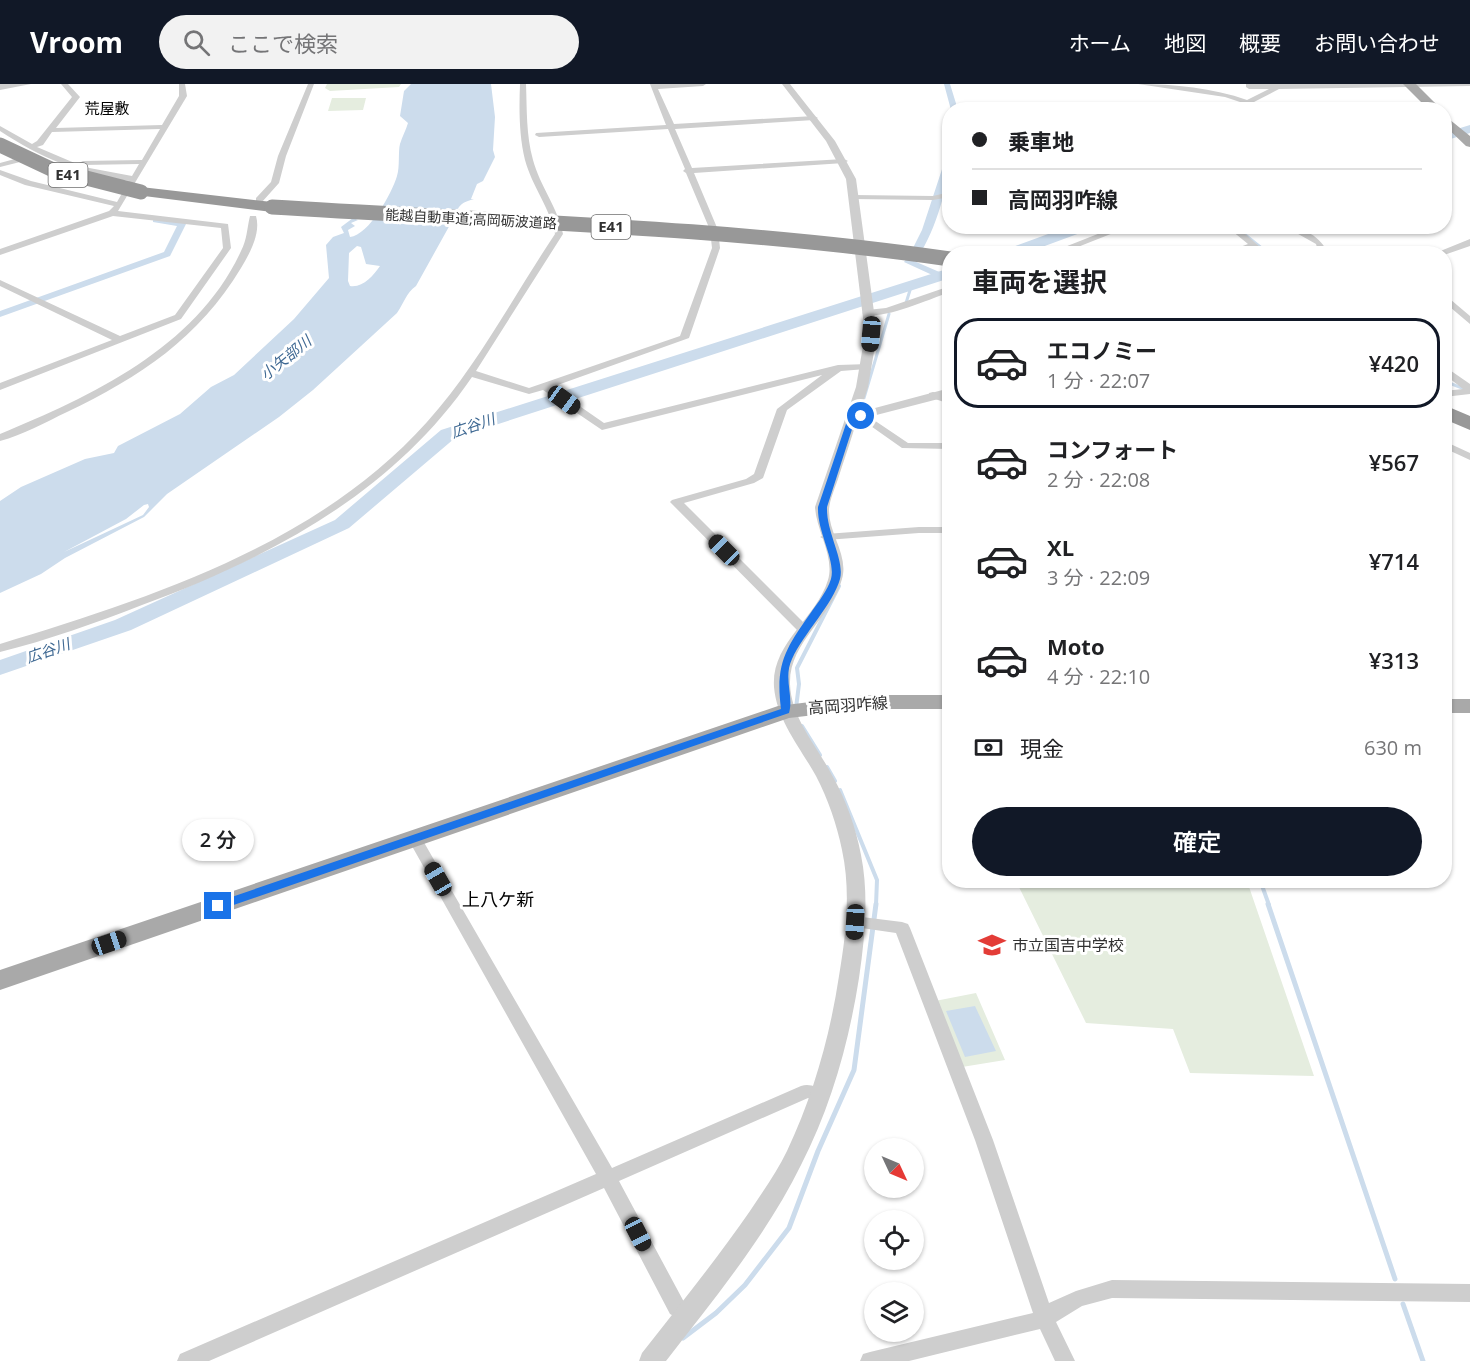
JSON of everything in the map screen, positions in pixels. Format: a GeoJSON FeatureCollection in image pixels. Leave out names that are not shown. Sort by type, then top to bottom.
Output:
{"type":"FeatureCollection","features":[{"type":"Feature","properties":{"kind":"highway","name":"能越自動車道;高岡砺波道路"},"geometry":{"type":"LineString","coordinates":[[0,146],[65,174],[266,204],[754,236],[844,244],[942,258]]}},
{"type":"Feature","properties":{"kind":"highway"},"geometry":{"type":"LineString","coordinates":[[1452,405],[1470,424]]}},
{"type":"Feature","properties":{"kind":"main road"},"geometry":{"type":"LineString","coordinates":[[1409,84],[1428,102]]}},
{"type":"Feature","properties":{"kind":"main road"},"geometry":{"type":"LineString","coordinates":[[1452,126],[1463,136]]}},
{"type":"Feature","properties":{"kind":"main road","name":"高岡羽咋線"},"geometry":{"type":"LineString","coordinates":[[0,980],[786,711],[866,702],[942,702]]}},
{"type":"Feature","properties":{"kind":"main road"},"geometry":{"type":"LineString","coordinates":[[1452,706],[1470,706]]}},
{"type":"Feature","properties":{"kind":"street"},"geometry":{"type":"LineString","coordinates":[[0,87],[27,84]]}},
{"type":"Feature","properties":{"kind":"street"},"geometry":{"type":"LineString","coordinates":[[31,147],[40,143],[76,98],[71,89],[64,84]]}},
{"type":"Feature","properties":{"kind":"street"},"geometry":{"type":"LineString","coordinates":[[112,213],[138,185],[144,162],[183,96],[182,84]]}},
{"type":"Feature","properties":{"kind":"street"},"geometry":{"type":"LineString","coordinates":[[266,204],[275,183],[282,156],[311,84]]}},
{"type":"Feature","properties":{"kind":"street"},"geometry":{"type":"LineString","coordinates":[[0,648],[119,610],[186,584],[304,525],[381,472],[429,426],[471,373],[559,234],[556,217],[544,199],[529,160],[523,122],[523,84]]}},
{"type":"Feature","properties":{"kind":"street"},"geometry":{"type":"LineString","coordinates":[[471,373],[529,391],[684,338],[716,248],[714,230],[687,171],[654,85],[704,84]]}},
{"type":"Feature","properties":{"kind":"street"},"geometry":{"type":"LineString","coordinates":[[651,1361],[742,1243],[801,1144],[819,1095],[844,1004],[853,952],[856,904],[852,855],[841,813],[826,779],[786,711],[782,682],[786,661],[820,608],[835,579],[832,537],[822,522],[822,507],[856,417],[871,334],[851,178],[844,161],[814,118],[786,84]]}},
{"type":"Feature","properties":{"kind":"street"},"geometry":{"type":"LineString","coordinates":[[1141,84],[1215,94],[1247,102],[1265,96],[1278,86]]}},
{"type":"Feature","properties":{"kind":"street"},"geometry":{"type":"LineString","coordinates":[[1215,102],[1217,84]]}},
{"type":"Feature","properties":{"kind":"street"},"geometry":{"type":"LineString","coordinates":[[1232,97],[1247,91],[1249,86],[1470,84]]}},
{"type":"Feature","properties":{"kind":"street"},"geometry":{"type":"LineString","coordinates":[[538,135],[814,118]]}},
{"type":"Feature","properties":{"kind":"street"},"geometry":{"type":"LineString","coordinates":[[50,130],[165,127]]}},
{"type":"Feature","properties":{"kind":"street"},"geometry":{"type":"LineString","coordinates":[[0,128],[44,153],[138,185]]}},
{"type":"Feature","properties":{"kind":"street"},"geometry":{"type":"LineString","coordinates":[[0,165],[44,153]]}},
{"type":"Feature","properties":{"kind":"street"},"geometry":{"type":"LineString","coordinates":[[687,171],[844,161]]}},
{"type":"Feature","properties":{"kind":"street"},"geometry":{"type":"LineString","coordinates":[[69,163],[144,162]]}},
{"type":"Feature","properties":{"kind":"street"},"geometry":{"type":"LineString","coordinates":[[0,172],[28,183],[119,205]]}},
{"type":"Feature","properties":{"kind":"street"},"geometry":{"type":"LineString","coordinates":[[854,197],[933,198],[942,196]]}},
{"type":"Feature","properties":{"kind":"street"},"geometry":{"type":"LineString","coordinates":[[0,252],[112,213],[225,226],[227,248],[178,317],[0,387]]}},
{"type":"Feature","properties":{"kind":"street"},"geometry":{"type":"LineString","coordinates":[[0,438],[76,404],[113,383],[172,343],[201,318],[236,269],[255,231],[254,218]]}},
{"type":"Feature","properties":{"kind":"street"},"geometry":{"type":"LineString","coordinates":[[1073,246],[1106,234]]}},
{"type":"Feature","properties":{"kind":"street"},"geometry":{"type":"LineString","coordinates":[[1242,234],[1254,245],[1251,246]]}},
{"type":"Feature","properties":{"kind":"street"},"geometry":{"type":"LineString","coordinates":[[1303,234],[1320,243],[1321,246]]}},
{"type":"Feature","properties":{"kind":"street"},"geometry":{"type":"LineString","coordinates":[[1452,249],[1470,242]]}},
{"type":"Feature","properties":{"kind":"street"},"geometry":{"type":"LineString","coordinates":[[0,283],[120,340]]}},
{"type":"Feature","properties":{"kind":"street"},"geometry":{"type":"LineString","coordinates":[[867,311],[887,311],[942,292]]}},
{"type":"Feature","properties":{"kind":"street"},"geometry":{"type":"LineString","coordinates":[[1452,304],[1470,321]]}},
{"type":"Feature","properties":{"kind":"street"},"geometry":{"type":"LineString","coordinates":[[543,385],[602,427],[838,368],[866,366]]}},
{"type":"Feature","properties":{"kind":"street"},"geometry":{"type":"LineString","coordinates":[[804,630],[676,502],[750,481],[759,476],[782,409],[838,368]]}},
{"type":"Feature","properties":{"kind":"street"},"geometry":{"type":"LineString","coordinates":[[1452,377],[1467,392],[1452,396]]}},
{"type":"Feature","properties":{"kind":"street"},"geometry":{"type":"LineString","coordinates":[[856,417],[942,394]]}},
{"type":"Feature","properties":{"kind":"street"},"geometry":{"type":"LineString","coordinates":[[933,396],[942,399]]}},
{"type":"Feature","properties":{"kind":"street"},"geometry":{"type":"LineString","coordinates":[[856,417],[906,446],[942,449]]}},
{"type":"Feature","properties":{"kind":"street"},"geometry":{"type":"LineString","coordinates":[[1452,448],[1470,457]]}},
{"type":"Feature","properties":{"kind":"street"},"geometry":{"type":"LineString","coordinates":[[832,537],[942,530]]}},
{"type":"Feature","properties":{"kind":"street"},"geometry":{"type":"LineString","coordinates":[[415,839],[608,1178],[677,1308],[681,1323]]}},
{"type":"Feature","properties":{"kind":"street"},"geometry":{"type":"LineString","coordinates":[[855,922],[902,928],[984,1140],[1045,1319],[1065,1361]]}},
{"type":"Feature","properties":{"kind":"street"},"geometry":{"type":"LineString","coordinates":[[187,1361],[807,1091],[819,1095]]}},
{"type":"Feature","properties":{"kind":"street"},"geometry":{"type":"LineString","coordinates":[[870,1361],[1045,1319],[1055,1309],[1083,1297],[1112,1289],[1470,1293]]}},
{"type":"Feature","properties":{"kind":"shaded area"},"geometry":{"type":"Polygon","coordinates":[[[327,84],[401,84],[399,87],[330,91],[325,88],[327,84]]]}},
{"type":"Feature","properties":{"kind":"shaded area"},"geometry":{"type":"Polygon","coordinates":[[[332,98],[366,98],[363,110],[328,111],[332,98]]]}},
{"type":"Feature","properties":{"kind":"shaded area"},"geometry":{"type":"Polygon","coordinates":[[[1019,888],[1249,888],[1314,1076],[1190,1073],[1173,1029],[1086,1023],[1019,888]]]}},
{"type":"Feature","properties":{"kind":"shaded area"},"geometry":{"type":"Polygon","coordinates":[[[976,993],[1005,1060],[962,1067],[935,1001],[976,993]]]}},
{"type":"Feature","properties":{"kind":"water","name":"小矢部川"},"geometry":{"type":"Polygon","coordinates":[[[411,84],[491,84],[495,117],[493,150],[495,157],[483,181],[477,184],[471,199],[474,199],[465,202],[458,209],[455,221],[451,223],[416,286],[407,295],[397,313],[313,390],[279,417],[167,494],[144,517],[65,558],[41,574],[0,593],[0,501],[21,487],[85,459],[114,453],[118,446],[180,414],[211,387],[234,375],[294,319],[329,278],[326,245],[333,237],[344,233],[341,227],[353,218],[358,220],[351,223],[355,226],[348,230],[350,237],[365,229],[379,212],[394,183],[398,172],[400,144],[408,123],[400,116],[404,91],[411,84]],[[357,246],[349,253],[348,281],[350,286],[363,283],[380,266],[366,264],[361,247],[357,246]],[[148,504],[126,519],[64,552],[143,515],[149,507],[148,504]]]}},
{"type":"Feature","properties":{"kind":"water"},"geometry":{"type":"Polygon","coordinates":[[[975,1006],[996,1051],[965,1057],[946,1011],[975,1006]]]}},
{"type":"Feature","properties":{"kind":"waterway"},"geometry":{"type":"LineString","coordinates":[[947,84],[953,102]]}},
{"type":"Feature","properties":{"kind":"waterway","name":"広谷川"},"geometry":{"type":"LineString","coordinates":[[1452,135],[1470,129]]}},
{"type":"Feature","properties":{"kind":"waterway"},"geometry":{"type":"LineString","coordinates":[[941,276],[908,262],[920,245],[942,182]]}},
{"type":"Feature","properties":{"kind":"waterway"},"geometry":{"type":"LineString","coordinates":[[0,314],[167,254],[182,224],[156,220]]}},
{"type":"Feature","properties":{"kind":"waterway","name":"広谷川"},"geometry":{"type":"LineString","coordinates":[[1030,246],[1063,234]]}},
{"type":"Feature","properties":{"kind":"waterway"},"geometry":{"type":"LineString","coordinates":[[1245,234],[1260,246]]}},
{"type":"Feature","properties":{"kind":"waterway","name":"広谷川"},"geometry":{"type":"LineString","coordinates":[[0,668],[123,625],[342,524],[448,434],[942,276]]}},
{"type":"Feature","properties":{"kind":"waterway"},"geometry":{"type":"LineString","coordinates":[[906,303],[911,287]]}},
{"type":"Feature","properties":{"kind":"waterway"},"geometry":{"type":"LineString","coordinates":[[864,398],[889,314]]}},
{"type":"Feature","properties":{"kind":"waterway"},"geometry":{"type":"LineString","coordinates":[[1452,384],[1470,391]]}},
{"type":"Feature","properties":{"kind":"waterway"},"geometry":{"type":"LineString","coordinates":[[796,708],[799,684],[797,668],[839,586]]}},
{"type":"Feature","properties":{"kind":"waterway"},"geometry":{"type":"LineString","coordinates":[[802,726],[820,755]]}},
{"type":"Feature","properties":{"kind":"waterway"},"geometry":{"type":"LineString","coordinates":[[827,767],[835,781]]}},
{"type":"Feature","properties":{"kind":"waterway"},"geometry":{"type":"LineString","coordinates":[[840,790],[877,880],[876,905]]}},
{"type":"Feature","properties":{"kind":"waterway"},"geometry":{"type":"LineString","coordinates":[[1263,888],[1269,905]]}},
{"type":"Feature","properties":{"kind":"waterway"},"geometry":{"type":"LineString","coordinates":[[683,1338],[716,1313],[745,1285],[789,1228],[818,1151],[854,1070],[876,904]]}},
{"type":"Feature","properties":{"kind":"waterway"},"geometry":{"type":"LineString","coordinates":[[1268,904],[1395,1279]]}},
{"type":"Feature","properties":{"kind":"waterway"},"geometry":{"type":"LineString","coordinates":[[1403,1304],[1423,1361]]}},
{"type":"Feature","properties":{"kind":"place","name":"市立国吉中学校"},"geometry":{"type":"Point","coordinates":[992,945]}},
{"type":"Feature","properties":{"kind":"district","name":"荒屋敷"},"geometry":{"type":"Point","coordinates":[107,109]}},
{"type":"Feature","properties":{"kind":"district","name":"上八ケ新"},"geometry":{"type":"Point","coordinates":[498,900]}},
{"type":"Feature","properties":{"kind":"route"},"geometry":{"type":"LineString","coordinates":[[218,906],[786,711],[782,682],[786,661],[828,596],[835,579],[837,566],[822,522],[822,507],[851,418],[861,416]]}}]}
